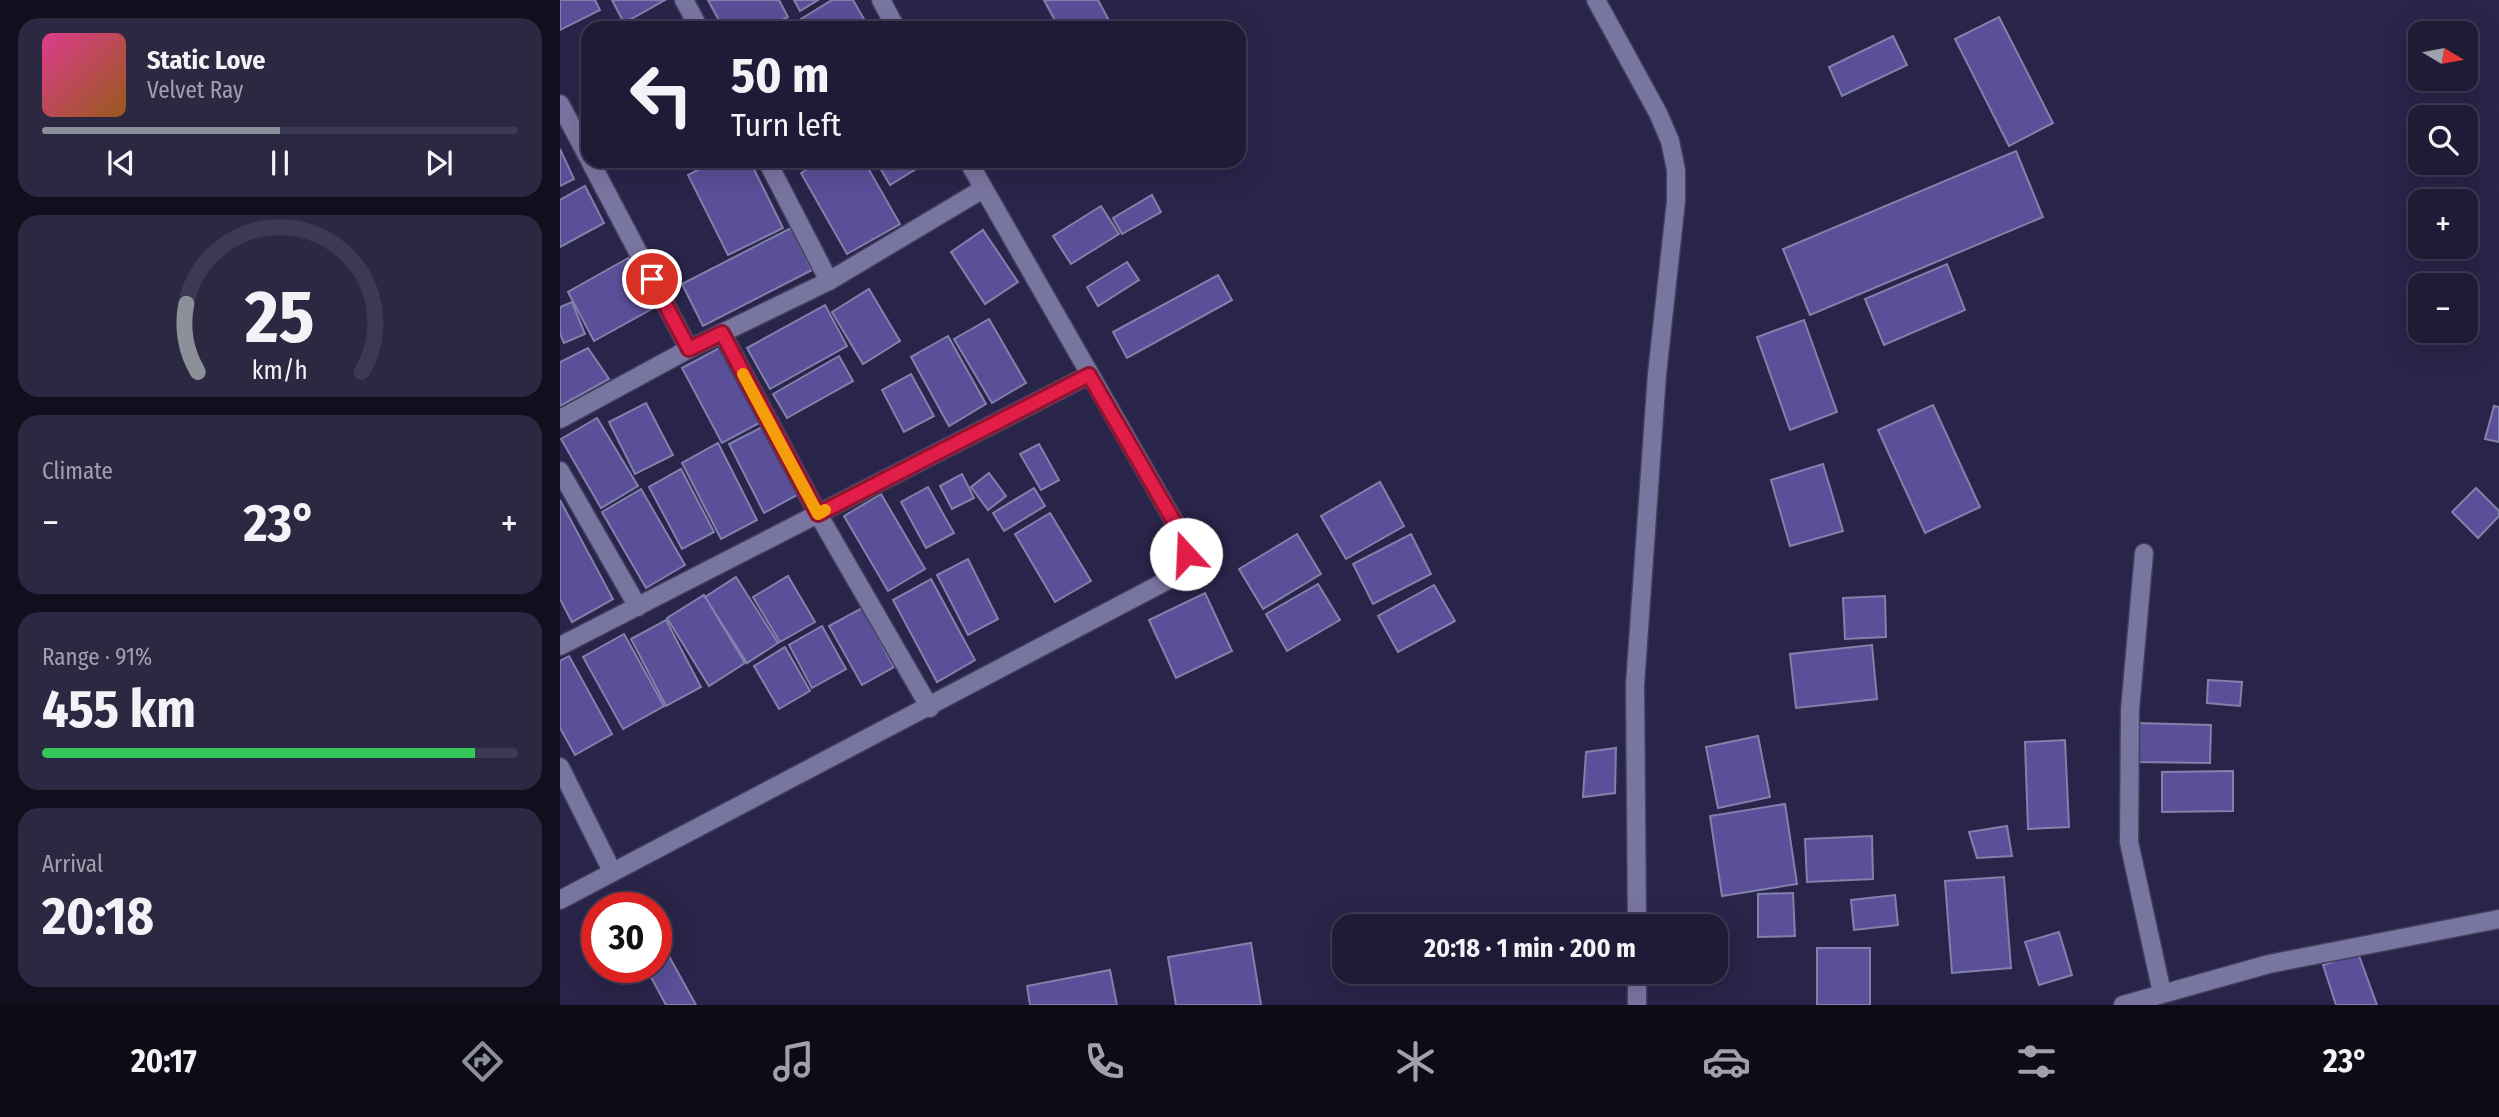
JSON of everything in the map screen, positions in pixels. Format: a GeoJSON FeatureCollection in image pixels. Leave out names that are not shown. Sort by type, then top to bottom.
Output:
{"type":"FeatureCollection","features":[{"type":"Feature","properties":{"kind":"street"},"geometry":{"type":"LineString","coordinates":[[684,0],[695,21]]}},
{"type":"Feature","properties":{"kind":"street"},"geometry":{"type":"LineString","coordinates":[[881,0],[892,21]]}},
{"type":"Feature","properties":{"kind":"street"},"geometry":{"type":"LineString","coordinates":[[1596,0],[1662,122],[1670,141],[1676,170],[1676,201],[1657,374],[1635,685],[1637,914]]}},
{"type":"Feature","properties":{"kind":"street"},"geometry":{"type":"LineString","coordinates":[[560,104],[581,144]]}},
{"type":"Feature","properties":{"kind":"street"},"geometry":{"type":"LineString","coordinates":[[594,168],[689,349]]}},
{"type":"Feature","properties":{"kind":"street"},"geometry":{"type":"LineString","coordinates":[[771,168],[829,281]]}},
{"type":"Feature","properties":{"kind":"street"},"geometry":{"type":"LineString","coordinates":[[560,900],[930,708],[1170,579],[1186,554],[1186,542],[972,168]]}},
{"type":"Feature","properties":{"kind":"street"},"geometry":{"type":"LineString","coordinates":[[560,419],[689,349],[829,281],[983,189]]}},
{"type":"Feature","properties":{"kind":"street"},"geometry":{"type":"LineString","coordinates":[[722,333],[818,514],[930,708]]}},
{"type":"Feature","properties":{"kind":"street"},"geometry":{"type":"LineString","coordinates":[[560,646],[1089,375]]}},
{"type":"Feature","properties":{"kind":"street"},"geometry":{"type":"LineString","coordinates":[[560,471],[638,607]]}},
{"type":"Feature","properties":{"kind":"street"},"geometry":{"type":"LineString","coordinates":[[2144,553],[2130,710],[2129,842],[2162,993]]}},
{"type":"Feature","properties":{"kind":"street"},"geometry":{"type":"LineString","coordinates":[[560,767],[612,872]]}},
{"type":"Feature","properties":{"kind":"street"},"geometry":{"type":"LineString","coordinates":[[2123,1005],[2269,964],[2499,919]]}},
{"type":"Feature","properties":{"kind":"street"},"geometry":{"type":"LineString","coordinates":[[1637,984],[1637,1005]]}},
{"type":"Feature","properties":{"kind":"building"},"geometry":{"type":"Polygon","coordinates":[[[560,0],[595,0],[600,10],[560,30],[560,0]]]}},
{"type":"Feature","properties":{"kind":"building"},"geometry":{"type":"Polygon","coordinates":[[[612,0],[665,0],[628,21],[623,21],[612,0]]]}},
{"type":"Feature","properties":{"kind":"building"},"geometry":{"type":"Polygon","coordinates":[[[708,0],[779,0],[788,17],[780,21],[719,21],[708,0]]]}},
{"type":"Feature","properties":{"kind":"building"},"geometry":{"type":"Polygon","coordinates":[[[794,0],[818,0],[800,11],[794,0]]]}},
{"type":"Feature","properties":{"kind":"building"},"geometry":{"type":"Polygon","coordinates":[[[832,0],[853,0],[865,21],[798,21],[832,0]]]}},
{"type":"Feature","properties":{"kind":"building"},"geometry":{"type":"Polygon","coordinates":[[[1044,0],[1098,0],[1109,21],[1055,21],[1044,0]]]}},
{"type":"Feature","properties":{"kind":"building"},"geometry":{"type":"Polygon","coordinates":[[[1999,17],[2053,123],[2009,146],[1955,39],[1999,17]]]}},
{"type":"Feature","properties":{"kind":"building"},"geometry":{"type":"Polygon","coordinates":[[[1893,36],[1907,65],[1842,96],[1829,67],[1893,36]]]}},
{"type":"Feature","properties":{"kind":"building"},"geometry":{"type":"Polygon","coordinates":[[[560,149],[574,179],[560,186],[560,149]]]}},
{"type":"Feature","properties":{"kind":"building"},"geometry":{"type":"Polygon","coordinates":[[[2016,151],[2043,217],[1810,315],[1783,249],[2016,151]]]}},
{"type":"Feature","properties":{"kind":"building"},"geometry":{"type":"Polygon","coordinates":[[[702,168],[753,168],[783,228],[728,255],[688,175],[702,168]]]}},
{"type":"Feature","properties":{"kind":"building"},"geometry":{"type":"Polygon","coordinates":[[[809,168],[868,168],[900,224],[847,254],[801,173],[809,168]]]}},
{"type":"Feature","properties":{"kind":"building"},"geometry":{"type":"Polygon","coordinates":[[[880,168],[918,168],[890,185],[880,168]]]}},
{"type":"Feature","properties":{"kind":"building"},"geometry":{"type":"Polygon","coordinates":[[[585,186],[604,223],[560,247],[560,200],[585,186]]]}},
{"type":"Feature","properties":{"kind":"building"},"geometry":{"type":"Polygon","coordinates":[[[1152,195],[1161,212],[1122,234],[1113,218],[1152,195]]]}},
{"type":"Feature","properties":{"kind":"building"},"geometry":{"type":"Polygon","coordinates":[[[1101,206],[1119,234],[1071,264],[1053,236],[1101,206]]]}},
{"type":"Feature","properties":{"kind":"building"},"geometry":{"type":"Polygon","coordinates":[[[791,228],[812,270],[703,326],[682,284],[791,228]]]}},
{"type":"Feature","properties":{"kind":"building"},"geometry":{"type":"Polygon","coordinates":[[[983,230],[1018,282],[985,304],[951,252],[983,230]]]}},
{"type":"Feature","properties":{"kind":"building"},"geometry":{"type":"Polygon","coordinates":[[[630,257],[657,306],[594,341],[568,292],[630,257]]]}},
{"type":"Feature","properties":{"kind":"building"},"geometry":{"type":"Polygon","coordinates":[[[1127,262],[1139,280],[1098,306],[1087,287],[1127,262]]]}},
{"type":"Feature","properties":{"kind":"building"},"geometry":{"type":"Polygon","coordinates":[[[1947,264],[1965,310],[1884,345],[1865,299],[1947,264]]]}},
{"type":"Feature","properties":{"kind":"building"},"geometry":{"type":"Polygon","coordinates":[[[1218,275],[1232,300],[1127,358],[1113,332],[1218,275]]]}},
{"type":"Feature","properties":{"kind":"building"},"geometry":{"type":"Polygon","coordinates":[[[869,289],[900,341],[863,364],[832,312],[869,289]]]}},
{"type":"Feature","properties":{"kind":"building"},"geometry":{"type":"Polygon","coordinates":[[[572,302],[585,334],[564,343],[560,334],[560,307],[572,302]]]}},
{"type":"Feature","properties":{"kind":"building"},"geometry":{"type":"Polygon","coordinates":[[[825,305],[847,346],[770,389],[747,348],[825,305]]]}},
{"type":"Feature","properties":{"kind":"building"},"geometry":{"type":"Polygon","coordinates":[[[989,319],[1026,383],[992,403],[954,339],[989,319]]]}},
{"type":"Feature","properties":{"kind":"building"},"geometry":{"type":"Polygon","coordinates":[[[1804,320],[1837,412],[1790,430],[1757,337],[1804,320]]]}},
{"type":"Feature","properties":{"kind":"building"},"geometry":{"type":"Polygon","coordinates":[[[948,336],[986,404],[949,426],[911,357],[948,336]]]}},
{"type":"Feature","properties":{"kind":"building"},"geometry":{"type":"Polygon","coordinates":[[[721,347],[761,422],[722,443],[682,368],[721,347]]]}},
{"type":"Feature","properties":{"kind":"building"},"geometry":{"type":"Polygon","coordinates":[[[588,348],[609,379],[560,406],[560,362],[588,348]]]}},
{"type":"Feature","properties":{"kind":"building"},"geometry":{"type":"Polygon","coordinates":[[[839,356],[853,381],[787,418],[773,394],[839,356]]]}},
{"type":"Feature","properties":{"kind":"building"},"geometry":{"type":"Polygon","coordinates":[[[911,374],[934,416],[904,432],[882,390],[911,374]]]}},
{"type":"Feature","properties":{"kind":"building"},"geometry":{"type":"Polygon","coordinates":[[[646,403],[673,455],[635,474],[609,422],[646,403]]]}},
{"type":"Feature","properties":{"kind":"building"},"geometry":{"type":"Polygon","coordinates":[[[1933,405],[1980,507],[1925,533],[1878,430],[1933,405]]]}},
{"type":"Feature","properties":{"kind":"building"},"geometry":{"type":"Polygon","coordinates":[[[2494,406],[2499,407],[2499,442],[2485,439],[2494,406]]]}},
{"type":"Feature","properties":{"kind":"building"},"geometry":{"type":"Polygon","coordinates":[[[597,418],[638,486],[601,508],[561,439],[597,418]]]}},
{"type":"Feature","properties":{"kind":"building"},"geometry":{"type":"Polygon","coordinates":[[[762,427],[797,495],[764,513],[729,444],[762,427]]]}},
{"type":"Feature","properties":{"kind":"building"},"geometry":{"type":"Polygon","coordinates":[[[718,443],[757,520],[721,539],[682,463],[718,443]]]}},
{"type":"Feature","properties":{"kind":"building"},"geometry":{"type":"Polygon","coordinates":[[[1039,444],[1059,480],[1041,490],[1020,454],[1039,444]]]}},
{"type":"Feature","properties":{"kind":"building"},"geometry":{"type":"Polygon","coordinates":[[[1823,464],[1843,531],[1790,546],[1771,480],[1823,464]]]}},
{"type":"Feature","properties":{"kind":"building"},"geometry":{"type":"Polygon","coordinates":[[[681,469],[714,532],[682,549],[649,487],[681,469]]]}},
{"type":"Feature","properties":{"kind":"building"},"geometry":{"type":"Polygon","coordinates":[[[989,473],[1006,496],[988,510],[971,487],[989,473]]]}},
{"type":"Feature","properties":{"kind":"building"},"geometry":{"type":"Polygon","coordinates":[[[962,474],[974,498],[952,509],[940,486],[962,474]]]}},
{"type":"Feature","properties":{"kind":"building"},"geometry":{"type":"Polygon","coordinates":[[[1380,482],[1404,526],[1346,559],[1321,516],[1380,482]]]}},
{"type":"Feature","properties":{"kind":"building"},"geometry":{"type":"Polygon","coordinates":[[[928,487],[954,533],[926,548],[901,502],[928,487]]]}},
{"type":"Feature","properties":{"kind":"building"},"geometry":{"type":"Polygon","coordinates":[[[1034,488],[1045,506],[1004,531],[993,513],[1034,488]]]}},
{"type":"Feature","properties":{"kind":"building"},"geometry":{"type":"Polygon","coordinates":[[[2476,488],[2499,511],[2499,516],[2478,538],[2452,512],[2476,488]]]}},
{"type":"Feature","properties":{"kind":"building"},"geometry":{"type":"Polygon","coordinates":[[[641,489],[685,565],[646,588],[602,512],[641,489]]]}},
{"type":"Feature","properties":{"kind":"building"},"geometry":{"type":"Polygon","coordinates":[[[881,494],[925,569],[888,591],[844,516],[881,494]]]}},
{"type":"Feature","properties":{"kind":"building"},"geometry":{"type":"Polygon","coordinates":[[[560,500],[613,599],[572,622],[560,599],[560,500]]]}},
{"type":"Feature","properties":{"kind":"building"},"geometry":{"type":"Polygon","coordinates":[[[1050,513],[1091,581],[1055,602],[1015,534],[1050,513]]]}},
{"type":"Feature","properties":{"kind":"building"},"geometry":{"type":"Polygon","coordinates":[[[1297,534],[1321,574],[1263,609],[1239,569],[1297,534]]]}},
{"type":"Feature","properties":{"kind":"building"},"geometry":{"type":"Polygon","coordinates":[[[1411,534],[1431,574],[1373,604],[1353,564],[1411,534]]]}},
{"type":"Feature","properties":{"kind":"building"},"geometry":{"type":"Polygon","coordinates":[[[968,559],[998,619],[968,635],[937,575],[968,559]]]}},
{"type":"Feature","properties":{"kind":"building"},"geometry":{"type":"Polygon","coordinates":[[[788,576],[815,622],[780,642],[753,597],[788,576]]]}},
{"type":"Feature","properties":{"kind":"building"},"geometry":{"type":"Polygon","coordinates":[[[736,577],[778,643],[747,663],[705,597],[736,577]]]}},
{"type":"Feature","properties":{"kind":"building"},"geometry":{"type":"Polygon","coordinates":[[[931,579],[975,660],[937,682],[893,600],[931,579]]]}},
{"type":"Feature","properties":{"kind":"building"},"geometry":{"type":"Polygon","coordinates":[[[1318,584],[1340,620],[1287,651],[1266,614],[1318,584]]]}},
{"type":"Feature","properties":{"kind":"building"},"geometry":{"type":"Polygon","coordinates":[[[1434,585],[1455,621],[1398,652],[1378,616],[1434,585]]]}},
{"type":"Feature","properties":{"kind":"building"},"geometry":{"type":"Polygon","coordinates":[[[1205,593],[1232,651],[1176,678],[1149,620],[1205,593]]]}},
{"type":"Feature","properties":{"kind":"building"},"geometry":{"type":"Polygon","coordinates":[[[704,595],[745,663],[709,686],[667,618],[704,595]]]}},
{"type":"Feature","properties":{"kind":"building"},"geometry":{"type":"Polygon","coordinates":[[[1885,596],[1886,637],[1845,639],[1843,598],[1885,596]]]}},
{"type":"Feature","properties":{"kind":"building"},"geometry":{"type":"Polygon","coordinates":[[[862,608],[894,667],[862,685],[829,626],[862,608]]]}},
{"type":"Feature","properties":{"kind":"building"},"geometry":{"type":"Polygon","coordinates":[[[666,620],[701,687],[666,706],[631,639],[666,620]]]}},
{"type":"Feature","properties":{"kind":"building"},"geometry":{"type":"Polygon","coordinates":[[[822,626],[846,669],[812,688],[789,645],[822,626]]]}},
{"type":"Feature","properties":{"kind":"building"},"geometry":{"type":"Polygon","coordinates":[[[624,634],[664,706],[623,729],[583,657],[624,634]]]}},
{"type":"Feature","properties":{"kind":"building"},"geometry":{"type":"Polygon","coordinates":[[[1872,645],[1877,699],[1796,708],[1790,654],[1872,645]]]}},
{"type":"Feature","properties":{"kind":"building"},"geometry":{"type":"Polygon","coordinates":[[[785,647],[810,691],[779,709],[754,666],[785,647]]]}},
{"type":"Feature","properties":{"kind":"building"},"geometry":{"type":"Polygon","coordinates":[[[569,656],[612,734],[575,755],[560,728],[560,661],[569,656]]]}},
{"type":"Feature","properties":{"kind":"building"},"geometry":{"type":"Polygon","coordinates":[[[2208,680],[2242,682],[2240,706],[2207,703],[2208,680]]]}},
{"type":"Feature","properties":{"kind":"building"},"geometry":{"type":"Polygon","coordinates":[[[2137,723],[2211,725],[2210,763],[2136,762],[2137,723]]]}},
{"type":"Feature","properties":{"kind":"building"},"geometry":{"type":"Polygon","coordinates":[[[1758,736],[1770,797],[1718,808],[1706,747],[1758,736]]]}},
{"type":"Feature","properties":{"kind":"building"},"geometry":{"type":"Polygon","coordinates":[[[2065,740],[2069,827],[2028,829],[2025,742],[2065,740]]]}},
{"type":"Feature","properties":{"kind":"building"},"geometry":{"type":"Polygon","coordinates":[[[1616,748],[1615,793],[1583,797],[1586,752],[1616,748]]]}},
{"type":"Feature","properties":{"kind":"building"},"geometry":{"type":"Polygon","coordinates":[[[2233,771],[2233,811],[2162,812],[2162,772],[2233,771]]]}},
{"type":"Feature","properties":{"kind":"building"},"geometry":{"type":"Polygon","coordinates":[[[1785,804],[1797,884],[1722,896],[1710,816],[1785,804]]]}},
{"type":"Feature","properties":{"kind":"building"},"geometry":{"type":"Polygon","coordinates":[[[2007,826],[2012,856],[1977,858],[1969,832],[2007,826]]]}},
{"type":"Feature","properties":{"kind":"building"},"geometry":{"type":"Polygon","coordinates":[[[1872,836],[1873,879],[1807,882],[1805,839],[1872,836]]]}},
{"type":"Feature","properties":{"kind":"building"},"geometry":{"type":"Polygon","coordinates":[[[2004,877],[2011,968],[1952,973],[1945,881],[2004,877]]]}},
{"type":"Feature","properties":{"kind":"building"},"geometry":{"type":"Polygon","coordinates":[[[1793,893],[1795,936],[1758,937],[1758,894],[1793,893]]]}},
{"type":"Feature","properties":{"kind":"building"},"geometry":{"type":"Polygon","coordinates":[[[1895,895],[1898,925],[1854,930],[1851,900],[1895,895]]]}},
{"type":"Feature","properties":{"kind":"building"},"geometry":{"type":"Polygon","coordinates":[[[2059,932],[2072,975],[2039,985],[2025,942],[2059,932]]]}},
{"type":"Feature","properties":{"kind":"building"},"geometry":{"type":"Polygon","coordinates":[[[1251,943],[1261,1005],[1176,1005],[1168,957],[1251,943]]]}},
{"type":"Feature","properties":{"kind":"building"},"geometry":{"type":"Polygon","coordinates":[[[1817,948],[1870,948],[1870,1005],[1817,1005],[1817,948]]]}},
{"type":"Feature","properties":{"kind":"building"},"geometry":{"type":"Polygon","coordinates":[[[2358,953],[2377,1005],[2336,1005],[2323,965],[2358,953]]]}},
{"type":"Feature","properties":{"kind":"building"},"geometry":{"type":"Polygon","coordinates":[[[672,962],[696,1005],[666,1005],[654,983],[672,983],[672,962]]]}},
{"type":"Feature","properties":{"kind":"building"},"geometry":{"type":"Polygon","coordinates":[[[1110,970],[1117,1005],[1030,1005],[1027,986],[1110,970]]]}},
{"type":"Feature","properties":{"kind":"slow traffic"},"geometry":{"type":"LineString","coordinates":[[743,374],[818,514],[825,510]]}},
{"type":"Feature","properties":{"kind":"route"},"geometry":{"type":"LineString","coordinates":[[652,279],[689,349],[722,333],[818,514],[1089,375],[1186,542],[1186,554]]}}]}
